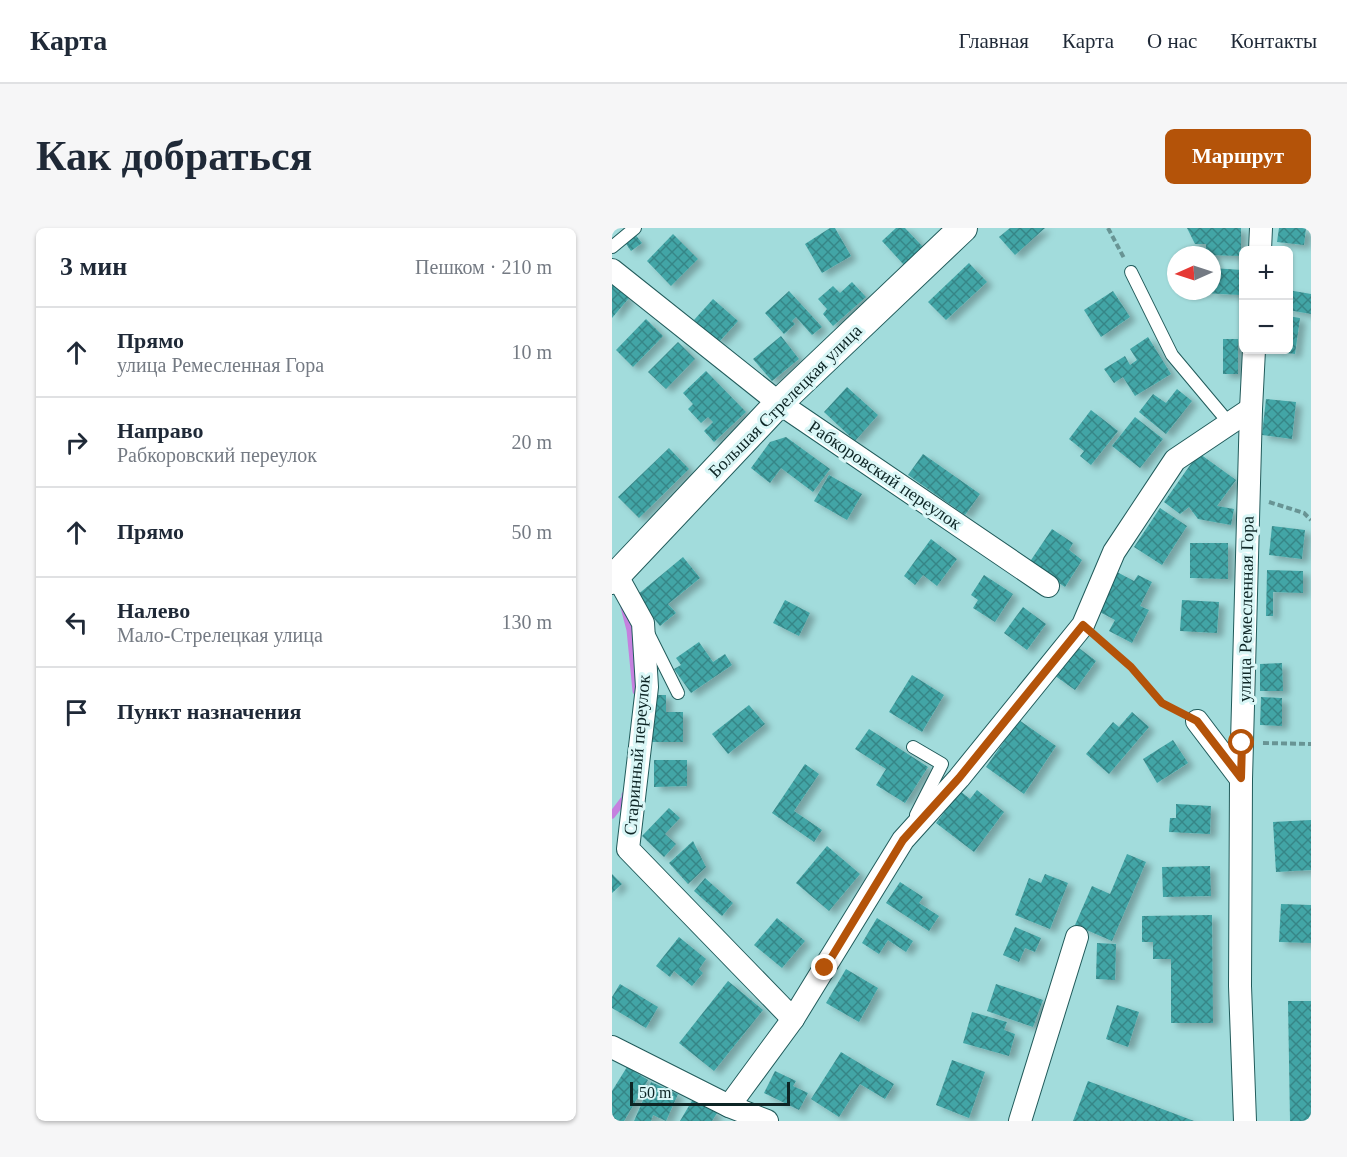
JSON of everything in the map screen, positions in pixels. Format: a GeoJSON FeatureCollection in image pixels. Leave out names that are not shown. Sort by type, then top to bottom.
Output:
{"type":"FeatureCollection","features":[{"type":"Feature","properties":{"kind":"street","name":"Большая Стрелецкая улица"},"geometry":{"type":"LineString","coordinates":[[614,578],[779,403],[963,228]]}},
{"type":"Feature","properties":{"kind":"street"},"geometry":{"type":"LineString","coordinates":[[1260,246],[1262,228]]}},
{"type":"Feature","properties":{"kind":"street","name":"Рабкоровский переулок"},"geometry":{"type":"LineString","coordinates":[[612,270],[779,403],[1048,586]]}},
{"type":"Feature","properties":{"kind":"street","name":"улица Ремесленная Гора"},"geometry":{"type":"LineString","coordinates":[[1245,1121],[1240,986],[1241,778],[1254,354]]}},
{"type":"Feature","properties":{"kind":"street"},"geometry":{"type":"LineString","coordinates":[[729,1106],[793,1019],[903,840],[959,778],[1083,625],[1114,552],[1175,460],[1251,409]]}},
{"type":"Feature","properties":{"kind":"street","name":"Старинный переулок"},"geometry":{"type":"LineString","coordinates":[[614,578],[643,623],[647,687],[628,849],[793,1019]]}},
{"type":"Feature","properties":{"kind":"street"},"geometry":{"type":"LineString","coordinates":[[1197,721],[1241,778]]}},
{"type":"Feature","properties":{"kind":"street"},"geometry":{"type":"LineString","coordinates":[[1020,1121],[1077,937]]}},
{"type":"Feature","properties":{"kind":"street"},"geometry":{"type":"LineString","coordinates":[[612,1047],[729,1106],[767,1121]]}},
{"type":"Feature","properties":{"kind":"lane"},"geometry":{"type":"LineString","coordinates":[[612,247],[635,228]]}},
{"type":"Feature","properties":{"kind":"lane"},"geometry":{"type":"LineString","coordinates":[[1131,272],[1172,356],[1229,423]]}},
{"type":"Feature","properties":{"kind":"lane"},"geometry":{"type":"LineString","coordinates":[[643,623],[678,693]]}},
{"type":"Feature","properties":{"kind":"lane"},"geometry":{"type":"LineString","coordinates":[[903,840],[942,764],[913,747]]}},
{"type":"Feature","properties":{"kind":"path"},"geometry":{"type":"LineString","coordinates":[[1108,228],[1131,272]]}},
{"type":"Feature","properties":{"kind":"path"},"geometry":{"type":"LineString","coordinates":[[1249,495],[1304,513],[1311,520]]}},
{"type":"Feature","properties":{"kind":"path"},"geometry":{"type":"LineString","coordinates":[[1083,625],[1131,667],[1162,703],[1197,721]]}},
{"type":"Feature","properties":{"kind":"path"},"geometry":{"type":"LineString","coordinates":[[1242,743],[1311,744]]}},
{"type":"Feature","properties":{"kind":"building"},"geometry":{"type":"Polygon","coordinates":[[[830,228],[835,228],[851,256],[822,273],[805,244],[830,228]]]}},
{"type":"Feature","properties":{"kind":"building"},"geometry":{"type":"Polygon","coordinates":[[[896,228],[905,228],[923,247],[904,265],[882,241],[896,228]]]}},
{"type":"Feature","properties":{"kind":"building"},"geometry":{"type":"Polygon","coordinates":[[[1010,228],[1045,228],[1015,255],[999,237],[1010,228]]]}},
{"type":"Feature","properties":{"kind":"building"},"geometry":{"type":"Polygon","coordinates":[[[1187,228],[1241,228],[1239,256],[1221,255],[1221,246],[1195,244],[1187,228]]]}},
{"type":"Feature","properties":{"kind":"building"},"geometry":{"type":"Polygon","coordinates":[[[1279,228],[1306,228],[1304,245],[1277,242],[1279,228]]]}},
{"type":"Feature","properties":{"kind":"building"},"geometry":{"type":"Polygon","coordinates":[[[634,233],[642,243],[631,251],[624,241],[634,233]]]}},
{"type":"Feature","properties":{"kind":"building"},"geometry":{"type":"Polygon","coordinates":[[[673,234],[698,259],[671,286],[647,261],[673,234]]]}},
{"type":"Feature","properties":{"kind":"building"},"geometry":{"type":"Polygon","coordinates":[[[969,263],[987,282],[946,320],[928,302],[969,263]]]}},
{"type":"Feature","properties":{"kind":"building"},"geometry":{"type":"Polygon","coordinates":[[[1221,269],[1239,270],[1239,295],[1221,294],[1221,269]]]}},
{"type":"Feature","properties":{"kind":"building"},"geometry":{"type":"Polygon","coordinates":[[[852,282],[866,297],[833,326],[823,314],[827,309],[818,299],[833,286],[840,293],[852,282]]]}},
{"type":"Feature","properties":{"kind":"building"},"geometry":{"type":"Polygon","coordinates":[[[612,284],[629,298],[612,318],[612,284]]]}},
{"type":"Feature","properties":{"kind":"building"},"geometry":{"type":"Polygon","coordinates":[[[789,291],[822,327],[812,335],[796,317],[792,321],[795,324],[784,334],[765,313],[789,291]]]}},
{"type":"Feature","properties":{"kind":"building"},"geometry":{"type":"Polygon","coordinates":[[[1113,291],[1130,317],[1101,337],[1084,310],[1113,291]]]}},
{"type":"Feature","properties":{"kind":"building"},"geometry":{"type":"Polygon","coordinates":[[[1293,291],[1311,294],[1311,314],[1293,311],[1293,291]]]}},
{"type":"Feature","properties":{"kind":"building"},"geometry":{"type":"Polygon","coordinates":[[[713,299],[738,321],[719,342],[694,320],[713,299]]]}},
{"type":"Feature","properties":{"kind":"building"},"geometry":{"type":"Polygon","coordinates":[[[1293,317],[1300,318],[1295,354],[1293,354],[1293,317]]]}},
{"type":"Feature","properties":{"kind":"building"},"geometry":{"type":"Polygon","coordinates":[[[646,319],[663,336],[633,367],[616,350],[646,319]]]}},
{"type":"Feature","properties":{"kind":"building"},"geometry":{"type":"Polygon","coordinates":[[[781,336],[799,359],[772,381],[753,359],[781,336]]]}},
{"type":"Feature","properties":{"kind":"building"},"geometry":{"type":"Polygon","coordinates":[[[1148,337],[1171,374],[1135,396],[1123,377],[1114,383],[1104,369],[1125,356],[1130,365],[1137,360],[1130,349],[1148,337]]]}},
{"type":"Feature","properties":{"kind":"building"},"geometry":{"type":"Polygon","coordinates":[[[1223,339],[1238,339],[1238,374],[1223,374],[1223,339]]]}},
{"type":"Feature","properties":{"kind":"building"},"geometry":{"type":"Polygon","coordinates":[[[678,342],[695,359],[666,389],[648,372],[678,342]]]}},
{"type":"Feature","properties":{"kind":"building"},"geometry":{"type":"Polygon","coordinates":[[[706,371],[746,412],[714,442],[704,431],[713,422],[708,417],[701,423],[688,409],[693,404],[683,393],[706,371]]]}},
{"type":"Feature","properties":{"kind":"building"},"geometry":{"type":"Polygon","coordinates":[[[847,387],[878,415],[855,441],[824,412],[847,387]]]}},
{"type":"Feature","properties":{"kind":"building"},"geometry":{"type":"Polygon","coordinates":[[[1177,389],[1192,401],[1166,434],[1139,412],[1153,394],[1166,403],[1177,389]]]}},
{"type":"Feature","properties":{"kind":"building"},"geometry":{"type":"Polygon","coordinates":[[[1266,399],[1296,402],[1292,439],[1262,435],[1266,399]]]}},
{"type":"Feature","properties":{"kind":"building"},"geometry":{"type":"Polygon","coordinates":[[[1091,410],[1118,431],[1091,465],[1080,456],[1084,451],[1069,439],[1091,410]]]}},
{"type":"Feature","properties":{"kind":"building"},"geometry":{"type":"Polygon","coordinates":[[[1135,417],[1163,439],[1140,468],[1112,446],[1135,417]]]}},
{"type":"Feature","properties":{"kind":"building"},"geometry":{"type":"Polygon","coordinates":[[[786,437],[830,469],[813,492],[781,468],[770,483],[751,468],[770,442],[786,437]]]}},
{"type":"Feature","properties":{"kind":"building"},"geometry":{"type":"Polygon","coordinates":[[[669,448],[689,469],[639,518],[618,497],[669,448]]]}},
{"type":"Feature","properties":{"kind":"building"},"geometry":{"type":"Polygon","coordinates":[[[923,454],[980,494],[965,515],[908,475],[923,454]]]}},
{"type":"Feature","properties":{"kind":"building"},"geometry":{"type":"Polygon","coordinates":[[[1200,454],[1236,480],[1217,506],[1234,509],[1231,525],[1198,519],[1189,507],[1180,514],[1164,502],[1200,454]]]}},
{"type":"Feature","properties":{"kind":"building"},"geometry":{"type":"Polygon","coordinates":[[[829,475],[862,494],[847,520],[814,501],[829,475]]]}},
{"type":"Feature","properties":{"kind":"building"},"geometry":{"type":"Polygon","coordinates":[[[1160,508],[1187,526],[1162,565],[1134,547],[1160,508]]]}},
{"type":"Feature","properties":{"kind":"building"},"geometry":{"type":"Polygon","coordinates":[[[1272,526],[1305,530],[1302,559],[1269,555],[1272,526]]]}},
{"type":"Feature","properties":{"kind":"building"},"geometry":{"type":"Polygon","coordinates":[[[1052,529],[1073,543],[1069,550],[1082,560],[1065,587],[1029,563],[1052,529]]]}},
{"type":"Feature","properties":{"kind":"building"},"geometry":{"type":"Polygon","coordinates":[[[931,539],[957,559],[937,586],[923,575],[915,585],[904,576],[931,539]]]}},
{"type":"Feature","properties":{"kind":"building"},"geometry":{"type":"Polygon","coordinates":[[[1190,543],[1228,543],[1228,579],[1190,578],[1190,543]]]}},
{"type":"Feature","properties":{"kind":"building"},"geometry":{"type":"Polygon","coordinates":[[[683,557],[700,578],[668,604],[676,613],[660,626],[636,596],[683,557]]]}},
{"type":"Feature","properties":{"kind":"building"},"geometry":{"type":"Polygon","coordinates":[[[1267,570],[1303,571],[1303,593],[1273,592],[1273,616],[1266,616],[1267,570]]]}},
{"type":"Feature","properties":{"kind":"building"},"geometry":{"type":"Polygon","coordinates":[[[1117,572],[1134,581],[1138,575],[1152,582],[1140,606],[1149,610],[1132,643],[1109,631],[1115,620],[1098,611],[1117,572]]]}},
{"type":"Feature","properties":{"kind":"building"},"geometry":{"type":"Polygon","coordinates":[[[984,575],[1013,594],[995,622],[973,608],[978,600],[971,595],[984,575]]]}},
{"type":"Feature","properties":{"kind":"building"},"geometry":{"type":"Polygon","coordinates":[[[785,600],[810,613],[799,636],[773,623],[785,600]]]}},
{"type":"Feature","properties":{"kind":"building"},"geometry":{"type":"Polygon","coordinates":[[[1182,600],[1219,602],[1217,633],[1180,631],[1182,600]]]}},
{"type":"Feature","properties":{"kind":"building"},"geometry":{"type":"Polygon","coordinates":[[[1023,607],[1046,624],[1027,650],[1004,633],[1023,607]]]}},
{"type":"Feature","properties":{"kind":"building"},"geometry":{"type":"Polygon","coordinates":[[[699,642],[713,662],[725,654],[732,665],[691,693],[674,669],[681,665],[676,658],[699,642]]]}},
{"type":"Feature","properties":{"kind":"building"},"geometry":{"type":"Polygon","coordinates":[[[1075,645],[1096,661],[1075,690],[1054,675],[1075,645]]]}},
{"type":"Feature","properties":{"kind":"building"},"geometry":{"type":"Polygon","coordinates":[[[1282,663],[1283,691],[1260,691],[1260,664],[1282,663]]]}},
{"type":"Feature","properties":{"kind":"building"},"geometry":{"type":"Polygon","coordinates":[[[912,675],[944,695],[922,732],[889,712],[912,675]]]}},
{"type":"Feature","properties":{"kind":"building"},"geometry":{"type":"Polygon","coordinates":[[[652,695],[666,695],[666,712],[683,712],[683,742],[651,742],[652,695]]]}},
{"type":"Feature","properties":{"kind":"building"},"geometry":{"type":"Polygon","coordinates":[[[1261,697],[1282,698],[1282,726],[1260,725],[1261,697]]]}},
{"type":"Feature","properties":{"kind":"building"},"geometry":{"type":"Polygon","coordinates":[[[749,705],[765,724],[728,754],[712,734],[749,705]]]}},
{"type":"Feature","properties":{"kind":"building"},"geometry":{"type":"Polygon","coordinates":[[[1132,712],[1149,727],[1109,774],[1086,754],[1113,722],[1119,727],[1132,712]]]}},
{"type":"Feature","properties":{"kind":"building"},"geometry":{"type":"Polygon","coordinates":[[[1019,720],[1056,746],[1024,794],[986,767],[1019,720]]]}},
{"type":"Feature","properties":{"kind":"building"},"geometry":{"type":"Polygon","coordinates":[[[869,729],[928,767],[905,803],[876,785],[886,769],[855,749],[869,729]]]}},
{"type":"Feature","properties":{"kind":"building"},"geometry":{"type":"Polygon","coordinates":[[[1173,740],[1188,763],[1157,783],[1143,759],[1173,740]]]}},
{"type":"Feature","properties":{"kind":"building"},"geometry":{"type":"Polygon","coordinates":[[[654,760],[687,760],[687,786],[654,787],[654,760]]]}},
{"type":"Feature","properties":{"kind":"building"},"geometry":{"type":"Polygon","coordinates":[[[805,764],[819,774],[794,811],[822,830],[814,842],[772,813],[805,764]]]}},
{"type":"Feature","properties":{"kind":"building"},"geometry":{"type":"Polygon","coordinates":[[[977,790],[1004,812],[974,852],[936,823],[960,791],[970,799],[977,790]]]}},
{"type":"Feature","properties":{"kind":"building"},"geometry":{"type":"Polygon","coordinates":[[[1176,804],[1211,806],[1210,834],[1169,832],[1170,818],[1176,818],[1176,804]]]}},
{"type":"Feature","properties":{"kind":"building"},"geometry":{"type":"Polygon","coordinates":[[[669,808],[680,818],[665,834],[676,844],[664,857],[642,836],[669,808]]]}},
{"type":"Feature","properties":{"kind":"building"},"geometry":{"type":"Polygon","coordinates":[[[1311,820],[1311,870],[1276,872],[1273,822],[1311,820]]]}},
{"type":"Feature","properties":{"kind":"building"},"geometry":{"type":"Polygon","coordinates":[[[693,841],[706,867],[688,884],[669,863],[693,841]]]}},
{"type":"Feature","properties":{"kind":"building"},"geometry":{"type":"Polygon","coordinates":[[[827,846],[860,874],[829,911],[796,883],[827,846]]]}},
{"type":"Feature","properties":{"kind":"building"},"geometry":{"type":"Polygon","coordinates":[[[1127,854],[1146,862],[1112,941],[1075,925],[1092,886],[1110,894],[1127,854]]]}},
{"type":"Feature","properties":{"kind":"building"},"geometry":{"type":"Polygon","coordinates":[[[1210,866],[1211,896],[1163,897],[1162,867],[1210,866]]]}},
{"type":"Feature","properties":{"kind":"building"},"geometry":{"type":"Polygon","coordinates":[[[612,874],[622,884],[612,893],[612,874]]]}},
{"type":"Feature","properties":{"kind":"building"},"geometry":{"type":"Polygon","coordinates":[[[1045,874],[1068,883],[1050,929],[1015,915],[1029,878],[1041,883],[1045,874]]]}},
{"type":"Feature","properties":{"kind":"building"},"geometry":{"type":"Polygon","coordinates":[[[705,878],[733,903],[722,916],[694,891],[705,878]]]}},
{"type":"Feature","properties":{"kind":"building"},"geometry":{"type":"Polygon","coordinates":[[[900,882],[923,897],[919,903],[939,916],[929,931],[886,903],[900,882]]]}},
{"type":"Feature","properties":{"kind":"building"},"geometry":{"type":"Polygon","coordinates":[[[1281,904],[1311,905],[1311,943],[1279,942],[1281,904]]]}},
{"type":"Feature","properties":{"kind":"building"},"geometry":{"type":"Polygon","coordinates":[[[1212,915],[1213,1023],[1171,1023],[1171,959],[1153,959],[1153,942],[1142,942],[1142,916],[1212,915]]]}},
{"type":"Feature","properties":{"kind":"building"},"geometry":{"type":"Polygon","coordinates":[[[777,918],[805,941],[782,968],[754,945],[777,918]]]}},
{"type":"Feature","properties":{"kind":"building"},"geometry":{"type":"Polygon","coordinates":[[[877,918],[913,941],[906,952],[888,940],[879,954],[862,943],[877,918]]]}},
{"type":"Feature","properties":{"kind":"building"},"geometry":{"type":"Polygon","coordinates":[[[1015,927],[1041,938],[1035,952],[1025,948],[1019,962],[1003,955],[1015,927]]]}},
{"type":"Feature","properties":{"kind":"building"},"geometry":{"type":"Polygon","coordinates":[[[679,937],[706,959],[699,969],[703,973],[692,986],[674,971],[670,977],[656,966],[679,937]]]}},
{"type":"Feature","properties":{"kind":"building"},"geometry":{"type":"Polygon","coordinates":[[[1097,943],[1116,944],[1115,980],[1096,979],[1097,943]]]}},
{"type":"Feature","properties":{"kind":"building"},"geometry":{"type":"Polygon","coordinates":[[[846,969],[878,988],[859,1022],[826,1003],[846,969]]]}},
{"type":"Feature","properties":{"kind":"building"},"geometry":{"type":"Polygon","coordinates":[[[728,981],[763,1010],[714,1071],[679,1043],[728,981]]]}},
{"type":"Feature","properties":{"kind":"building"},"geometry":{"type":"Polygon","coordinates":[[[620,984],[658,1007],[646,1028],[612,1008],[612,997],[620,984]]]}},
{"type":"Feature","properties":{"kind":"building"},"geometry":{"type":"Polygon","coordinates":[[[996,984],[1043,1000],[1033,1027],[987,1011],[996,984]]]}},
{"type":"Feature","properties":{"kind":"building"},"geometry":{"type":"Polygon","coordinates":[[[1288,1001],[1311,1001],[1311,1121],[1290,1121],[1288,1001]]]}},
{"type":"Feature","properties":{"kind":"building"},"geometry":{"type":"Polygon","coordinates":[[[1117,1005],[1139,1012],[1128,1047],[1106,1039],[1117,1005]]]}},
{"type":"Feature","properties":{"kind":"building"},"geometry":{"type":"Polygon","coordinates":[[[972,1012],[1007,1022],[1004,1030],[1015,1034],[1009,1056],[963,1043],[972,1012]]]}},
{"type":"Feature","properties":{"kind":"building"},"geometry":{"type":"Polygon","coordinates":[[[841,1052],[894,1084],[885,1099],[860,1084],[839,1117],[811,1099],[841,1052]]]}},
{"type":"Feature","properties":{"kind":"building"},"geometry":{"type":"Polygon","coordinates":[[[952,1060],[985,1072],[969,1118],[936,1105],[952,1060]]]}},
{"type":"Feature","properties":{"kind":"building"},"geometry":{"type":"Polygon","coordinates":[[[627,1067],[648,1080],[624,1121],[612,1121],[612,1091],[627,1067]]]}},
{"type":"Feature","properties":{"kind":"building"},"geometry":{"type":"Polygon","coordinates":[[[775,1071],[796,1081],[793,1086],[808,1093],[799,1110],[764,1093],[775,1071]]]}},
{"type":"Feature","properties":{"kind":"building"},"geometry":{"type":"Polygon","coordinates":[[[1088,1081],[1194,1121],[1073,1121],[1088,1081]]]}},
{"type":"Feature","properties":{"kind":"building"},"geometry":{"type":"Polygon","coordinates":[[[651,1082],[678,1094],[666,1121],[653,1115],[651,1121],[634,1121],[651,1082]]]}},
{"type":"Feature","properties":{"kind":"building"},"geometry":{"type":"Polygon","coordinates":[[[693,1099],[717,1113],[712,1121],[680,1121],[693,1099]]]}},
{"type":"Feature","properties":{"kind":"waterway"},"geometry":{"type":"LineString","coordinates":[[624,607],[630,630],[636,691]]}},
{"type":"Feature","properties":{"kind":"waterway"},"geometry":{"type":"LineString","coordinates":[[612,815],[625,795]]}},
{"type":"Feature","properties":{"kind":"route"},"geometry":{"type":"LineString","coordinates":[[825,968],[903,840],[959,778],[1083,625],[1131,667],[1162,703],[1197,721],[1241,778],[1242,743]]}}]}
